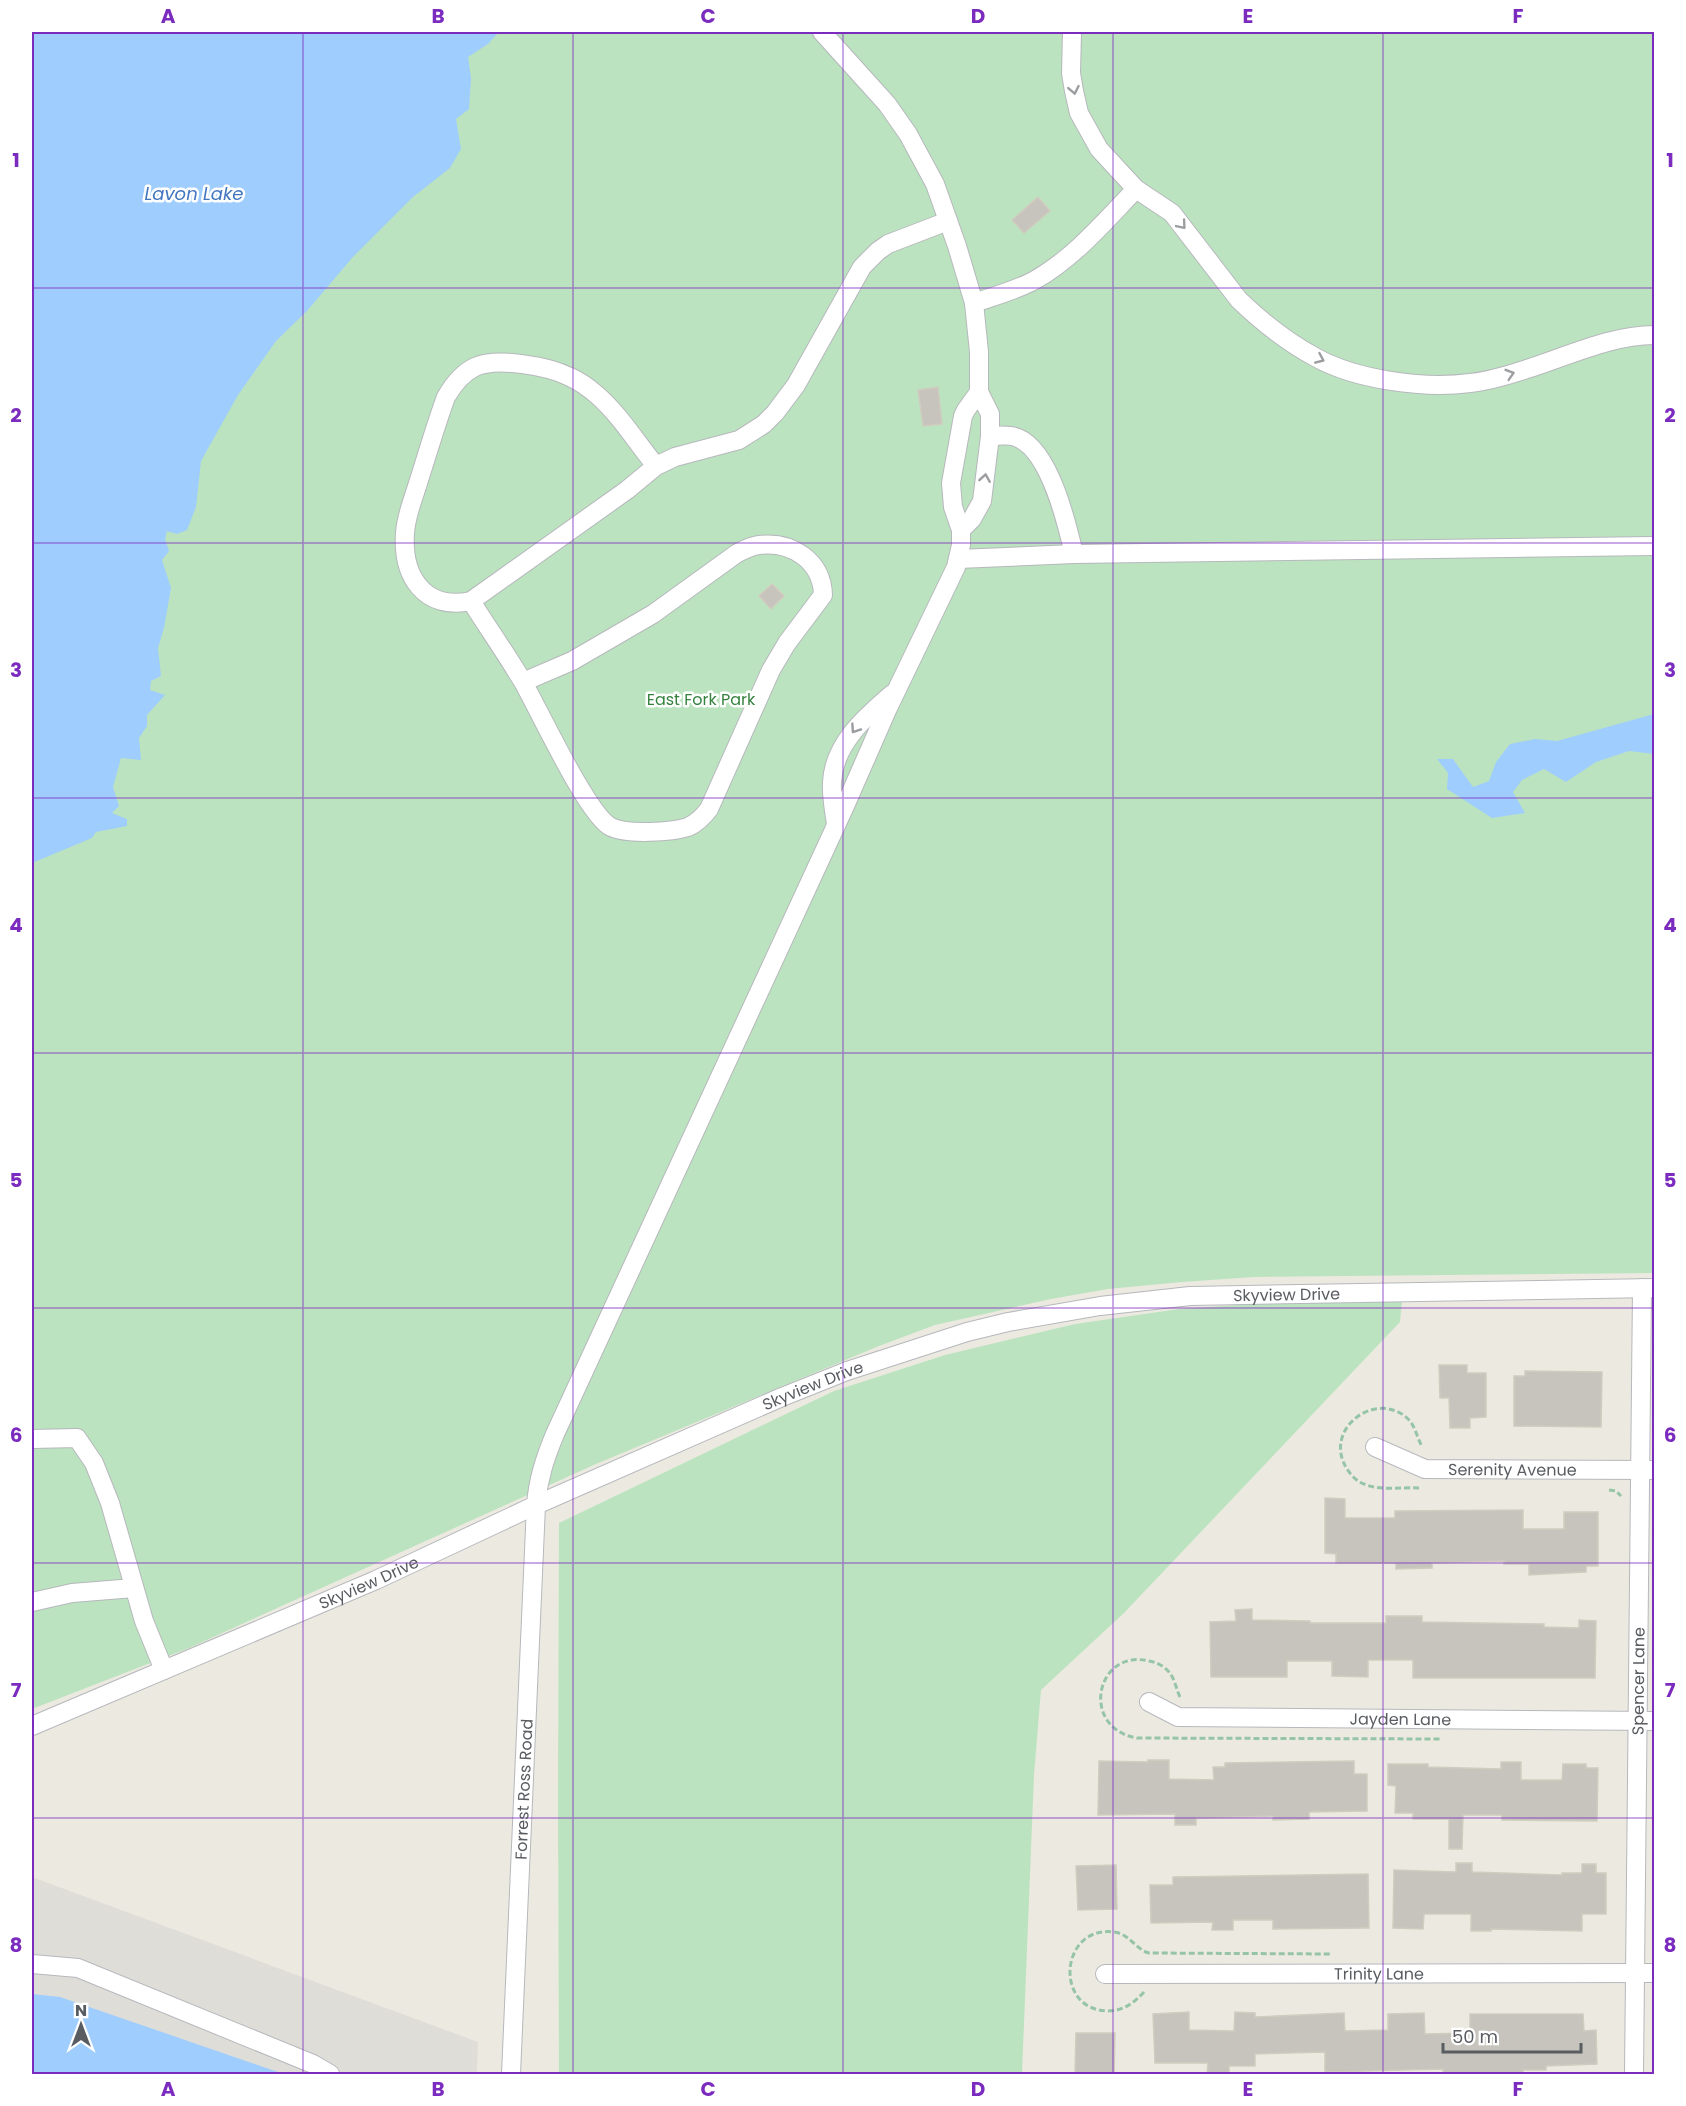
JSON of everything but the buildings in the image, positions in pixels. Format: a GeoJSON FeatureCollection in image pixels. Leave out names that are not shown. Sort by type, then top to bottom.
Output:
{"type":"FeatureCollection","features":[{"type":"Feature","properties":{"kind":"street"},"geometry":{"type":"LineString","coordinates":[[822,32],[898,119],[935,184],[974,303],[980,392],[990,414],[990,436],[982,501],[972,519],[962,530],[953,507],[951,483],[963,416],[980,392]]}},
{"type":"Feature","properties":{"kind":"street"},"geometry":{"type":"LineString","coordinates":[[1072,32],[1071,72],[1079,112],[1099,148],[1136,189],[1172,213],[1196,241],[1239,300],[1272,330],[1317,359],[1378,379],[1421,384],[1471,383],[1497,378],[1605,343],[1654,336]]}},
{"type":"Feature","properties":{"kind":"street"},"geometry":{"type":"LineString","coordinates":[[974,303],[1025,285],[1048,272],[1069,256],[1136,189]]}},
{"type":"Feature","properties":{"kind":"street"},"geometry":{"type":"LineString","coordinates":[[656,466],[598,396],[571,377],[557,372],[504,363],[480,366],[462,376],[453,386],[442,409],[407,519],[405,550],[413,578],[428,596],[448,603],[471,601],[627,490],[656,466],[675,457],[739,440],[764,424],[796,385],[862,267],[888,244],[948,221]]}},
{"type":"Feature","properties":{"kind":"street"},"geometry":{"type":"LineString","coordinates":[[990,436],[1018,438],[1034,452],[1057,492],[1074,554]]}},
{"type":"Feature","properties":{"kind":"street","name":"Forrest Ross Road"},"geometry":{"type":"LineString","coordinates":[[511,2074],[537,1483],[555,1434],[897,689],[949,583],[958,559],[962,530]]}},
{"type":"Feature","properties":{"kind":"street"},"geometry":{"type":"LineString","coordinates":[[471,601],[523,682],[580,787],[603,820],[611,827],[626,830],[663,831],[690,826],[702,819],[709,809],[771,670],[787,643],[823,596],[820,576],[802,555],[789,548],[758,545],[746,549],[653,614],[617,636],[572,662],[523,682]]}},
{"type":"Feature","properties":{"kind":"street"},"geometry":{"type":"LineString","coordinates":[[958,559],[1074,554],[1654,546]]}},
{"type":"Feature","properties":{"kind":"street"},"geometry":{"type":"LineString","coordinates":[[836,826],[832,781],[839,752],[861,720],[897,689]]}},
{"type":"Feature","properties":{"kind":"street","name":"Skyview Drive"},"geometry":{"type":"LineString","coordinates":[[32,1726],[376,1580],[536,1505],[782,1397],[847,1371],[967,1332],[1019,1320],[1100,1306],[1190,1296],[1648,1288]]}},
{"type":"Feature","properties":{"kind":"street","name":"Spencer Lane"},"geometry":{"type":"LineString","coordinates":[[1634,2074],[1635,1973],[1646,1721],[1648,1288]]}},
{"type":"Feature","properties":{"kind":"street"},"geometry":{"type":"LineString","coordinates":[[32,1439],[77,1438],[94,1463],[110,1503],[144,1621],[164,1670]]}},
{"type":"Feature","properties":{"kind":"street","name":"Serenity Avenue"},"geometry":{"type":"LineString","coordinates":[[1375,1447],[1425,1469],[1647,1470]]}},
{"type":"Feature","properties":{"kind":"street"},"geometry":{"type":"LineString","coordinates":[[32,1602],[72,1593],[134,1588]]}},
{"type":"Feature","properties":{"kind":"street","name":"Jayden Lane"},"geometry":{"type":"LineString","coordinates":[[1149,1702],[1178,1717],[1646,1721]]}},
{"type":"Feature","properties":{"kind":"street"},"geometry":{"type":"LineString","coordinates":[[32,1964],[78,1968],[313,2064],[330,2074]]}},
{"type":"Feature","properties":{"kind":"street","name":"Trinity Lane"},"geometry":{"type":"LineString","coordinates":[[1105,1974],[1654,1973]]}},
{"type":"Feature","properties":{"kind":"path"},"geometry":{"type":"LineString","coordinates":[[1425,1449],[1420,1445],[1415,1430],[1407,1419],[1395,1412],[1383,1409],[1370,1410],[1356,1416],[1346,1428],[1341,1441],[1342,1458],[1345,1465],[1353,1477],[1364,1485],[1430,1488]]}},
{"type":"Feature","properties":{"kind":"path"},"geometry":{"type":"LineString","coordinates":[[1607,1489],[1621,1495],[1623,1502]]}},
{"type":"Feature","properties":{"kind":"path"},"geometry":{"type":"LineString","coordinates":[[1185,1701],[1179,1694],[1173,1677],[1166,1669],[1143,1659],[1125,1662],[1114,1669],[1105,1680],[1100,1694],[1103,1713],[1110,1724],[1120,1733],[1137,1738],[1441,1739]]}},
{"type":"Feature","properties":{"kind":"path"},"geometry":{"type":"LineString","coordinates":[[1148,1990],[1133,2002],[1119,2009],[1095,2009],[1081,1999],[1073,1988],[1070,1976],[1071,1958],[1083,1941],[1095,1934],[1108,1932],[1132,1940],[1143,1951],[1149,1953],[1331,1954]]}},
{"type":"Feature","properties":{"kind":"shaded area"},"geometry":{"type":"Polygon","coordinates":[[[32,1877],[478,2042],[477,2074],[32,2074],[32,1877]]]}},
{"type":"Feature","properties":{"kind":"green space","name":"East Fork Park"},"geometry":{"type":"Polygon","coordinates":[[[285,32],[1654,32],[1654,1273],[1254,1277],[1182,1282],[1108,1289],[1051,1299],[935,1325],[879,1346],[596,1464],[189,1648],[32,1709],[32,521],[285,32]]]}},
{"type":"Feature","properties":{"kind":"green space"},"geometry":{"type":"Polygon","coordinates":[[[1402,1301],[1400,1322],[1124,1613],[1041,1690],[1034,1775],[1022,2074],[559,2074],[559,1523],[834,1391],[945,1355],[1075,1324],[1179,1309],[1269,1303],[1402,1301]]]}},
{"type":"Feature","properties":{"kind":"water","name":"Lavon Lake"},"geometry":{"type":"Polygon","coordinates":[[[32,32],[499,32],[488,44],[468,57],[471,78],[469,109],[456,119],[461,149],[450,168],[413,197],[352,258],[307,311],[276,341],[238,395],[201,461],[196,507],[187,530],[177,534],[167,531],[165,539],[169,551],[162,560],[171,588],[158,648],[161,676],[151,681],[150,690],[165,695],[147,715],[147,726],[139,738],[141,760],[121,758],[113,787],[119,806],[112,813],[127,819],[127,826],[96,832],[92,838],[32,863],[32,32]]]}},
{"type":"Feature","properties":{"kind":"water"},"geometry":{"type":"Polygon","coordinates":[[[1654,714],[1654,754],[1629,751],[1596,762],[1566,782],[1544,769],[1522,780],[1513,792],[1525,813],[1492,818],[1447,789],[1448,773],[1437,759],[1453,759],[1473,787],[1489,781],[1496,762],[1510,744],[1535,739],[1557,741],[1654,714]]]}},
{"type":"Feature","properties":{"kind":"water"},"geometry":{"type":"Polygon","coordinates":[[[32,1994],[60,1997],[284,2074],[32,2074],[32,1994]]]}}]}
